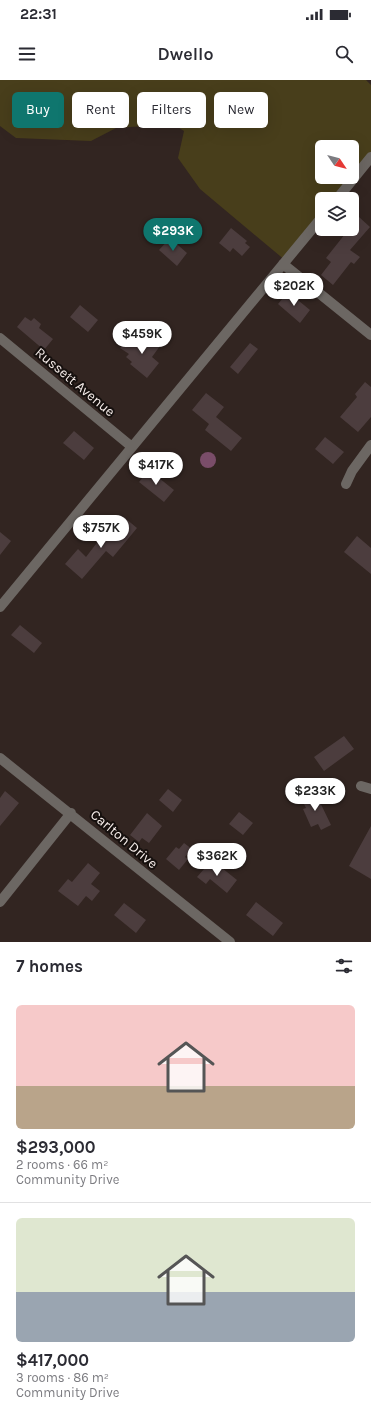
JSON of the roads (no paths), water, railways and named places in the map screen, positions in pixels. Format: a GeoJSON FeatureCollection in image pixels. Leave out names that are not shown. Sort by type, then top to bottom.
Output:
{"type":"FeatureCollection","features":[{"type":"Feature","properties":{"kind":"street"},"geometry":{"type":"LineString","coordinates":[[342,192],[371,157]]}},
{"type":"Feature","properties":{"kind":"street"},"geometry":{"type":"LineString","coordinates":[[0,607],[315,225]]}},
{"type":"Feature","properties":{"kind":"street"},"geometry":{"type":"LineString","coordinates":[[283,264],[371,335]]}},
{"type":"Feature","properties":{"kind":"street","name":"Russett Avenue"},"geometry":{"type":"LineString","coordinates":[[0,338],[132,447]]}},
{"type":"Feature","properties":{"kind":"street"},"geometry":{"type":"LineString","coordinates":[[346,484],[352,471],[371,445]]}},
{"type":"Feature","properties":{"kind":"street","name":"Carlton Drive"},"geometry":{"type":"LineString","coordinates":[[0,758],[71,813],[230,942]]}},
{"type":"Feature","properties":{"kind":"street"},"geometry":{"type":"LineString","coordinates":[[0,902],[71,813]]}}]}
